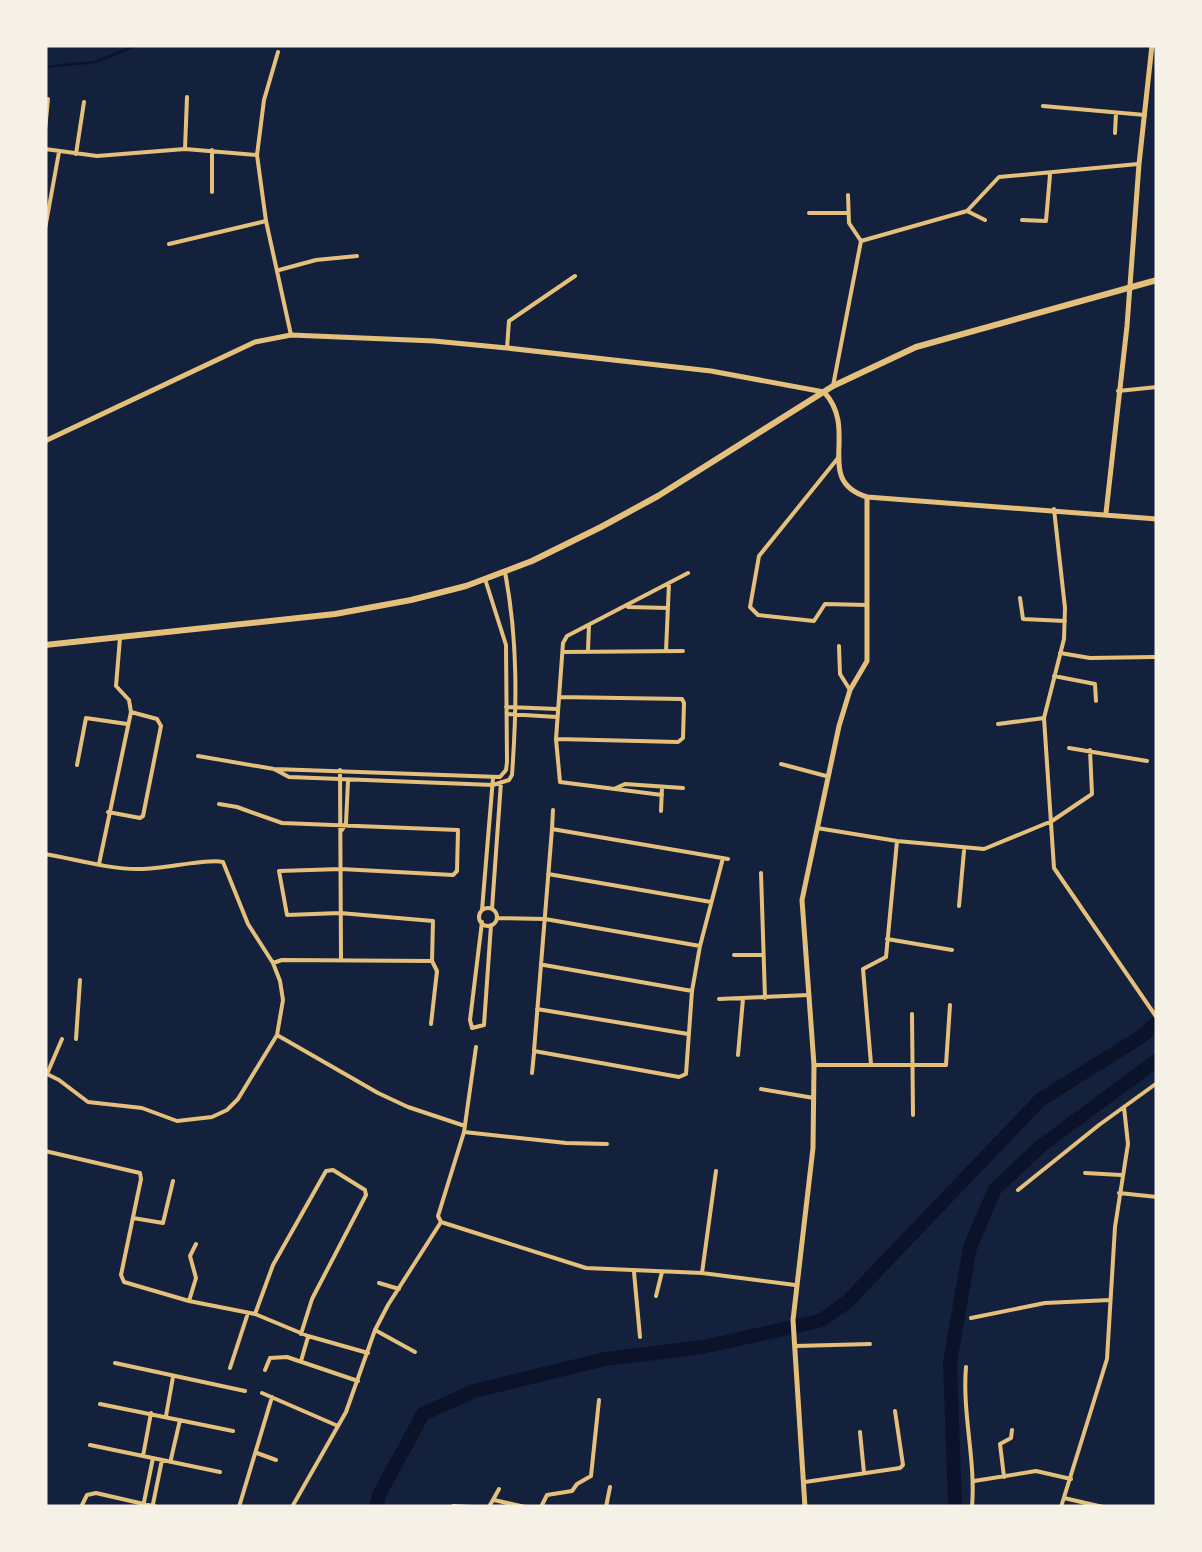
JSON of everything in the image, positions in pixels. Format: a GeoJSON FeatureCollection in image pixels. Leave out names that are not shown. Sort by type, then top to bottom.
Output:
{"type":"FeatureCollection","features":[{"type":"Feature","properties":{"kind":"main road"},"geometry":{"type":"LineString","coordinates":[[45,645],[335,614],[411,600],[484,579],[602,527],[833,386],[927,343],[1157,280]]}},
{"type":"Feature","properties":{"kind":"street"},"geometry":{"type":"LineString","coordinates":[[1106,514],[1152,45]]}},
{"type":"Feature","properties":{"kind":"street"},"geometry":{"type":"LineString","coordinates":[[278,52],[264,100],[257,155],[266,221],[292,336]]}},
{"type":"Feature","properties":{"kind":"street"},"geometry":{"type":"LineString","coordinates":[[185,148],[187,97]]}},
{"type":"Feature","properties":{"kind":"street"},"geometry":{"type":"LineString","coordinates":[[45,130],[48,99]]}},
{"type":"Feature","properties":{"kind":"street"},"geometry":{"type":"LineString","coordinates":[[76,154],[84,102]]}},
{"type":"Feature","properties":{"kind":"street"},"geometry":{"type":"LineString","coordinates":[[1043,106],[1145,115]]}},
{"type":"Feature","properties":{"kind":"street"},"geometry":{"type":"LineString","coordinates":[[1115,133],[1116,113]]}},
{"type":"Feature","properties":{"kind":"street"},"geometry":{"type":"LineString","coordinates":[[45,149],[96,156],[185,148],[257,155]]}},
{"type":"Feature","properties":{"kind":"street"},"geometry":{"type":"LineString","coordinates":[[212,150],[212,192]]}},
{"type":"Feature","properties":{"kind":"street"},"geometry":{"type":"LineString","coordinates":[[45,229],[59,152]]}},
{"type":"Feature","properties":{"kind":"street"},"geometry":{"type":"LineString","coordinates":[[862,241],[967,211],[999,177],[1050,174],[1139,160]]}},
{"type":"Feature","properties":{"kind":"street"},"geometry":{"type":"LineString","coordinates":[[1022,220],[1046,221],[1050,174]]}},
{"type":"Feature","properties":{"kind":"street"},"geometry":{"type":"LineString","coordinates":[[848,195],[847,213],[854,233],[862,241]]}},
{"type":"Feature","properties":{"kind":"street"},"geometry":{"type":"LineString","coordinates":[[967,211],[984,220]]}},
{"type":"Feature","properties":{"kind":"street"},"geometry":{"type":"LineString","coordinates":[[809,213],[847,213]]}},
{"type":"Feature","properties":{"kind":"street"},"geometry":{"type":"LineString","coordinates":[[169,244],[266,221]]}},
{"type":"Feature","properties":{"kind":"street"},"geometry":{"type":"LineString","coordinates":[[833,386],[862,241]]}},
{"type":"Feature","properties":{"kind":"street"},"geometry":{"type":"LineString","coordinates":[[279,270],[312,261],[357,256]]}},
{"type":"Feature","properties":{"kind":"street"},"geometry":{"type":"LineString","coordinates":[[507,348],[508,321],[575,276]]}},
{"type":"Feature","properties":{"kind":"street"},"geometry":{"type":"LineString","coordinates":[[45,441],[255,342],[292,336],[434,341],[712,371],[824,392],[836,406],[840,419],[838,458],[845,483],[867,497],[1054,508],[1157,519]]}},
{"type":"Feature","properties":{"kind":"street"},"geometry":{"type":"LineString","coordinates":[[1118,391],[1157,388]]}},
{"type":"Feature","properties":{"kind":"street"},"geometry":{"type":"LineString","coordinates":[[838,458],[759,556],[750,607],[758,615],[814,621],[825,604],[868,605]]}},
{"type":"Feature","properties":{"kind":"street"},"geometry":{"type":"LineString","coordinates":[[805,1507],[793,1320],[813,1148],[814,1065],[802,900],[826,776],[850,690],[867,661],[867,497]]}},
{"type":"Feature","properties":{"kind":"street"},"geometry":{"type":"LineString","coordinates":[[1054,508],[1066,621],[1044,718],[1057,875],[1156,1016]]}},
{"type":"Feature","properties":{"kind":"street"},"geometry":{"type":"LineString","coordinates":[[497,918],[492,909],[501,784],[512,774],[516,715],[516,644],[505,572]]}},
{"type":"Feature","properties":{"kind":"street"},"geometry":{"type":"LineString","coordinates":[[662,796],[560,782],[556,739],[562,652],[564,639],[688,573]]}},
{"type":"Feature","properties":{"kind":"street"},"geometry":{"type":"LineString","coordinates":[[484,579],[506,646],[507,762],[495,780],[470,1025],[474,1028],[484,1026],[491,925],[497,918]]}},
{"type":"Feature","properties":{"kind":"street"},"geometry":{"type":"LineString","coordinates":[[666,651],[669,583]]}},
{"type":"Feature","properties":{"kind":"street"},"geometry":{"type":"LineString","coordinates":[[1020,598],[1023,619],[1066,621]]}},
{"type":"Feature","properties":{"kind":"street"},"geometry":{"type":"LineString","coordinates":[[622,607],[668,608]]}},
{"type":"Feature","properties":{"kind":"street"},"geometry":{"type":"LineString","coordinates":[[497,613],[512,609]]}},
{"type":"Feature","properties":{"kind":"street"},"geometry":{"type":"LineString","coordinates":[[588,650],[589,624]]}},
{"type":"Feature","properties":{"kind":"street"},"geometry":{"type":"LineString","coordinates":[[502,630],[514,626]]}},
{"type":"Feature","properties":{"kind":"street"},"geometry":{"type":"LineString","coordinates":[[99,864],[130,712],[129,700],[116,686],[120,638]]}},
{"type":"Feature","properties":{"kind":"street"},"geometry":{"type":"LineString","coordinates":[[506,646],[516,644]]}},
{"type":"Feature","properties":{"kind":"street"},"geometry":{"type":"LineString","coordinates":[[839,646],[840,674],[850,690]]}},
{"type":"Feature","properties":{"kind":"street"},"geometry":{"type":"LineString","coordinates":[[562,652],[683,651]]}},
{"type":"Feature","properties":{"kind":"street"},"geometry":{"type":"LineString","coordinates":[[1060,653],[1090,658],[1154,657]]}},
{"type":"Feature","properties":{"kind":"street"},"geometry":{"type":"LineString","coordinates":[[1054,676],[1095,684],[1096,701]]}},
{"type":"Feature","properties":{"kind":"street"},"geometry":{"type":"LineString","coordinates":[[556,739],[678,742],[683,738],[682,699],[559,697]]}},
{"type":"Feature","properties":{"kind":"street"},"geometry":{"type":"LineString","coordinates":[[506,707],[558,709]]}},
{"type":"Feature","properties":{"kind":"street"},"geometry":{"type":"LineString","coordinates":[[108,812],[144,816],[160,723],[130,712]]}},
{"type":"Feature","properties":{"kind":"street"},"geometry":{"type":"LineString","coordinates":[[507,714],[557,717]]}},
{"type":"Feature","properties":{"kind":"street"},"geometry":{"type":"LineString","coordinates":[[77,765],[86,718],[126,724]]}},
{"type":"Feature","properties":{"kind":"street"},"geometry":{"type":"LineString","coordinates":[[998,724],[1044,718]]}},
{"type":"Feature","properties":{"kind":"street"},"geometry":{"type":"LineString","coordinates":[[1069,748],[1148,761]]}},
{"type":"Feature","properties":{"kind":"street"},"geometry":{"type":"LineString","coordinates":[[816,828],[964,849],[992,846],[1052,821],[1093,792],[1090,750]]}},
{"type":"Feature","properties":{"kind":"street"},"geometry":{"type":"LineString","coordinates":[[198,756],[274,769],[495,780],[501,784]]}},
{"type":"Feature","properties":{"kind":"street"},"geometry":{"type":"LineString","coordinates":[[781,764],[826,776]]}},
{"type":"Feature","properties":{"kind":"street"},"geometry":{"type":"LineString","coordinates":[[274,769],[284,776],[495,780]]}},
{"type":"Feature","properties":{"kind":"street"},"geometry":{"type":"LineString","coordinates":[[323,777],[324,770]]}},
{"type":"Feature","properties":{"kind":"street"},"geometry":{"type":"LineString","coordinates":[[340,770],[343,823]]}},
{"type":"Feature","properties":{"kind":"street"},"geometry":{"type":"LineString","coordinates":[[341,960],[342,830],[348,771]]}},
{"type":"Feature","properties":{"kind":"street"},"geometry":{"type":"LineString","coordinates":[[616,788],[624,784],[682,788]]}},
{"type":"Feature","properties":{"kind":"street"},"geometry":{"type":"LineString","coordinates":[[661,811],[662,787]]}},
{"type":"Feature","properties":{"kind":"street"},"geometry":{"type":"LineString","coordinates":[[219,804],[275,822],[456,829],[457,871],[453,875],[341,869],[282,868],[278,872],[286,915],[340,913],[432,920],[432,962],[437,971],[431,1024]]}},
{"type":"Feature","properties":{"kind":"street"},"geometry":{"type":"LineString","coordinates":[[532,1073],[553,810]]}},
{"type":"Feature","properties":{"kind":"street"},"geometry":{"type":"LineString","coordinates":[[534,1052],[680,1077],[686,1074],[692,991],[700,946],[726,859],[552,829]]}},
{"type":"Feature","properties":{"kind":"street"},"geometry":{"type":"LineString","coordinates":[[871,1064],[863,969],[884,960],[897,841]]}},
{"type":"Feature","properties":{"kind":"street"},"geometry":{"type":"LineString","coordinates":[[958,906],[964,849]]}},
{"type":"Feature","properties":{"kind":"street"},"geometry":{"type":"LineString","coordinates":[[45,854],[146,870],[223,862],[244,916],[273,963],[283,1000],[277,1035],[232,1106],[197,1121],[177,1121],[142,1108],[88,1102],[46,1074],[62,1038]]}},
{"type":"Feature","properties":{"kind":"street"},"geometry":{"type":"LineString","coordinates":[[761,873],[765,998]]}},
{"type":"Feature","properties":{"kind":"street"},"geometry":{"type":"LineString","coordinates":[[548,874],[711,902]]}},
{"type":"Feature","properties":{"kind":"street"},"geometry":{"type":"LineString","coordinates":[[482,910],[492,909]]}},
{"type":"Feature","properties":{"kind":"street"},"geometry":{"type":"LineString","coordinates":[[497,918],[545,919],[700,946]]}},
{"type":"Feature","properties":{"kind":"street"},"geometry":{"type":"LineString","coordinates":[[482,922],[491,925]]}},
{"type":"Feature","properties":{"kind":"street"},"geometry":{"type":"LineString","coordinates":[[887,940],[952,950]]}},
{"type":"Feature","properties":{"kind":"street"},"geometry":{"type":"LineString","coordinates":[[734,955],[763,955]]}},
{"type":"Feature","properties":{"kind":"street"},"geometry":{"type":"LineString","coordinates":[[273,963],[432,962]]}},
{"type":"Feature","properties":{"kind":"street"},"geometry":{"type":"LineString","coordinates":[[542,965],[692,991]]}},
{"type":"Feature","properties":{"kind":"street"},"geometry":{"type":"LineString","coordinates":[[76,1039],[80,980]]}},
{"type":"Feature","properties":{"kind":"street"},"geometry":{"type":"LineString","coordinates":[[718,999],[809,995]]}},
{"type":"Feature","properties":{"kind":"street"},"geometry":{"type":"LineString","coordinates":[[738,1055],[742,999]]}},
{"type":"Feature","properties":{"kind":"street"},"geometry":{"type":"LineString","coordinates":[[472,1004],[485,1006]]}},
{"type":"Feature","properties":{"kind":"street"},"geometry":{"type":"LineString","coordinates":[[814,1065],[948,1063],[950,1005]]}},
{"type":"Feature","properties":{"kind":"street"},"geometry":{"type":"LineString","coordinates":[[536,1009],[688,1034]]}},
{"type":"Feature","properties":{"kind":"street"},"geometry":{"type":"LineString","coordinates":[[912,1014],[913,1115]]}},
{"type":"Feature","properties":{"kind":"street"},"geometry":{"type":"LineString","coordinates":[[277,1035],[378,1093],[464,1129],[566,1143],[607,1144]]}},
{"type":"Feature","properties":{"kind":"street"},"geometry":{"type":"LineString","coordinates":[[476,1047],[464,1129],[438,1216],[441,1222],[573,1265],[702,1273],[795,1284]]}},
{"type":"Feature","properties":{"kind":"street"},"geometry":{"type":"LineString","coordinates":[[1018,1190],[1157,1083]]}},
{"type":"Feature","properties":{"kind":"street"},"geometry":{"type":"LineString","coordinates":[[761,1089],[814,1098]]}},
{"type":"Feature","properties":{"kind":"street"},"geometry":{"type":"LineString","coordinates":[[1061,1507],[1107,1359],[1119,1193],[1128,1144],[1124,1107]]}},
{"type":"Feature","properties":{"kind":"street"},"geometry":{"type":"LineString","coordinates":[[45,1150],[138,1171],[141,1179],[121,1275],[124,1282],[189,1302],[255,1314],[302,1334],[368,1353]]}},
{"type":"Feature","properties":{"kind":"street"},"geometry":{"type":"LineString","coordinates":[[255,1314],[286,1242],[326,1171],[333,1170],[365,1190],[366,1196],[312,1299],[302,1334]]}},
{"type":"Feature","properties":{"kind":"street"},"geometry":{"type":"LineString","coordinates":[[702,1273],[716,1171]]}},
{"type":"Feature","properties":{"kind":"street"},"geometry":{"type":"LineString","coordinates":[[1085,1173],[1121,1174]]}},
{"type":"Feature","properties":{"kind":"street"},"geometry":{"type":"LineString","coordinates":[[133,1218],[164,1223],[173,1181]]}},
{"type":"Feature","properties":{"kind":"street"},"geometry":{"type":"LineString","coordinates":[[1119,1193],[1157,1197]]}},
{"type":"Feature","properties":{"kind":"street"},"geometry":{"type":"LineString","coordinates":[[292,1507],[338,1426],[376,1330],[441,1222]]}},
{"type":"Feature","properties":{"kind":"street"},"geometry":{"type":"LineString","coordinates":[[189,1302],[196,1278],[190,1256],[196,1244]]}},
{"type":"Feature","properties":{"kind":"street"},"geometry":{"type":"LineString","coordinates":[[634,1270],[640,1337]]}},
{"type":"Feature","properties":{"kind":"street"},"geometry":{"type":"LineString","coordinates":[[656,1296],[662,1271]]}},
{"type":"Feature","properties":{"kind":"street"},"geometry":{"type":"LineString","coordinates":[[380,1283],[399,1290]]}},
{"type":"Feature","properties":{"kind":"street"},"geometry":{"type":"LineString","coordinates":[[971,1318],[1045,1303],[1111,1300]]}},
{"type":"Feature","properties":{"kind":"street"},"geometry":{"type":"LineString","coordinates":[[230,1368],[248,1314]]}},
{"type":"Feature","properties":{"kind":"street"},"geometry":{"type":"LineString","coordinates":[[376,1330],[415,1352]]}},
{"type":"Feature","properties":{"kind":"street"},"geometry":{"type":"LineString","coordinates":[[300,1361],[308,1336]]}},
{"type":"Feature","properties":{"kind":"street"},"geometry":{"type":"LineString","coordinates":[[794,1346],[870,1344]]}},
{"type":"Feature","properties":{"kind":"street"},"geometry":{"type":"LineString","coordinates":[[265,1370],[273,1357],[287,1356],[358,1381]]}},
{"type":"Feature","properties":{"kind":"street"},"geometry":{"type":"LineString","coordinates":[[114,1363],[245,1391]]}},
{"type":"Feature","properties":{"kind":"street"},"geometry":{"type":"LineString","coordinates":[[966,1367],[974,1482],[972,1507]]}},
{"type":"Feature","properties":{"kind":"street"},"geometry":{"type":"LineString","coordinates":[[166,1416],[173,1376]]}},
{"type":"Feature","properties":{"kind":"street"},"geometry":{"type":"LineString","coordinates":[[262,1393],[338,1426]]}},
{"type":"Feature","properties":{"kind":"street"},"geometry":{"type":"LineString","coordinates":[[239,1507],[272,1398]]}},
{"type":"Feature","properties":{"kind":"street"},"geometry":{"type":"LineString","coordinates":[[541,1507],[547,1495],[572,1491],[591,1476],[600,1400]]}},
{"type":"Feature","properties":{"kind":"street"},"geometry":{"type":"LineString","coordinates":[[100,1404],[233,1431]]}},
{"type":"Feature","properties":{"kind":"street"},"geometry":{"type":"LineString","coordinates":[[804,1482],[900,1468],[903,1465],[895,1410]]}},
{"type":"Feature","properties":{"kind":"street"},"geometry":{"type":"LineString","coordinates":[[143,1456],[152,1414]]}},
{"type":"Feature","properties":{"kind":"street"},"geometry":{"type":"LineString","coordinates":[[170,1461],[180,1420]]}},
{"type":"Feature","properties":{"kind":"street"},"geometry":{"type":"LineString","coordinates":[[1004,1476],[1000,1444],[1011,1438],[1012,1430]]}},
{"type":"Feature","properties":{"kind":"street"},"geometry":{"type":"LineString","coordinates":[[860,1432],[864,1473]]}},
{"type":"Feature","properties":{"kind":"street"},"geometry":{"type":"LineString","coordinates":[[90,1445],[220,1472]]}},
{"type":"Feature","properties":{"kind":"street"},"geometry":{"type":"LineString","coordinates":[[255,1453],[276,1460]]}},
{"type":"Feature","properties":{"kind":"street"},"geometry":{"type":"LineString","coordinates":[[143,1505],[154,1458]]}},
{"type":"Feature","properties":{"kind":"street"},"geometry":{"type":"LineString","coordinates":[[96,1507],[81,1507],[87,1495],[96,1493],[154,1506],[162,1460]]}},
{"type":"Feature","properties":{"kind":"street"},"geometry":{"type":"LineString","coordinates":[[974,1482],[1038,1471],[1071,1478]]}},
{"type":"Feature","properties":{"kind":"street"},"geometry":{"type":"LineString","coordinates":[[606,1507],[610,1487]]}},
{"type":"Feature","properties":{"kind":"street"},"geometry":{"type":"LineString","coordinates":[[489,1507],[499,1489]]}},
{"type":"Feature","properties":{"kind":"street"},"geometry":{"type":"LineString","coordinates":[[1064,1498],[1103,1507]]}},
{"type":"Feature","properties":{"kind":"street"},"geometry":{"type":"LineString","coordinates":[[494,1500],[525,1507]]}},
{"type":"Feature","properties":{"kind":"street"},"geometry":{"type":"LineString","coordinates":[[453,1506],[471,1507]]}},
{"type":"Feature","properties":{"kind":"waterway"},"geometry":{"type":"LineString","coordinates":[[45,67],[95,62],[138,45]]}},
{"type":"Feature","properties":{"kind":"waterway"},"geometry":{"type":"LineString","coordinates":[[376,1507],[423,1414],[474,1391],[605,1359],[703,1347],[822,1320],[847,1302],[1040,1100],[1142,1036],[1157,1022]]}},
{"type":"Feature","properties":{"kind":"waterway"},"geometry":{"type":"LineString","coordinates":[[955,1507],[950,1362],[970,1247],[995,1189],[1041,1146],[1157,1060]]}}]}
